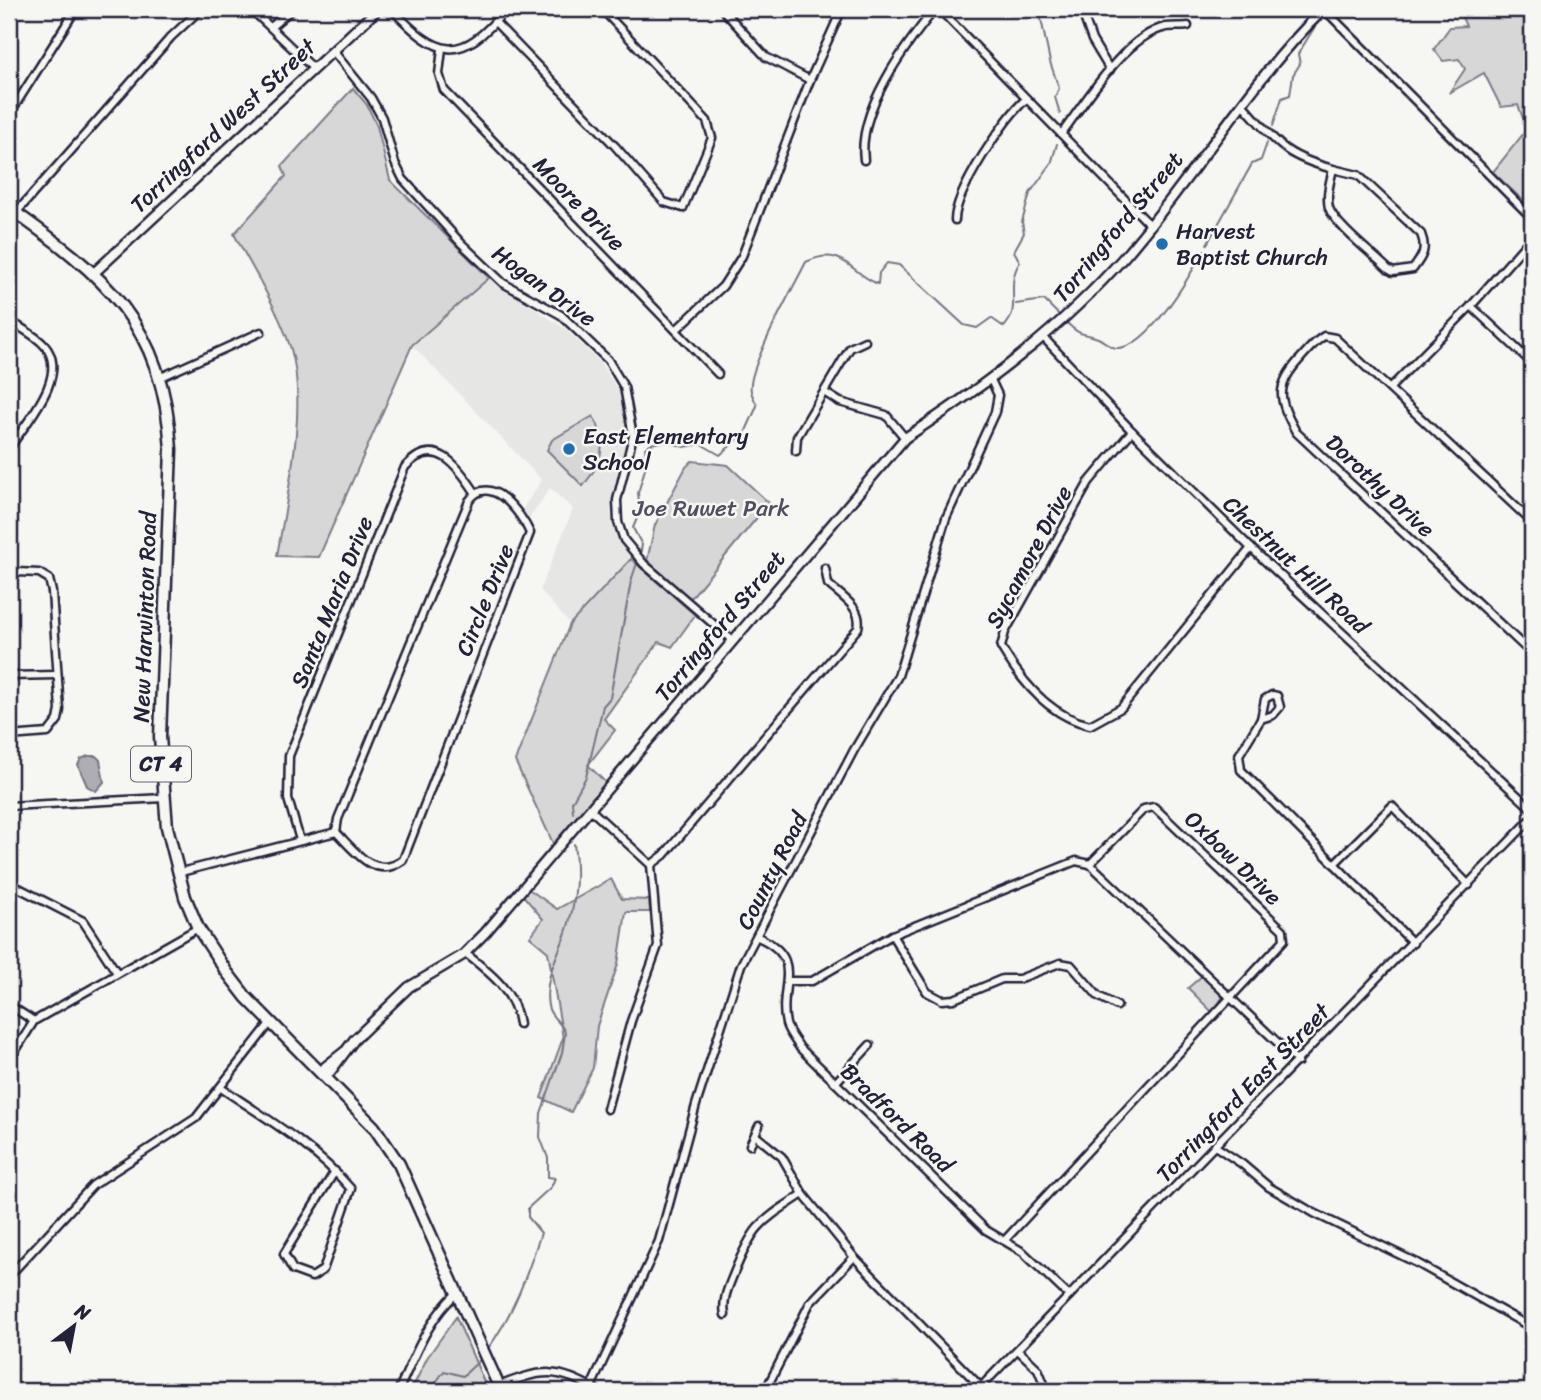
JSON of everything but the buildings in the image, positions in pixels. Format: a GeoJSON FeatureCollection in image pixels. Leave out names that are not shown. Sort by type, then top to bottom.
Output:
{"type":"FeatureCollection","features":[{"type":"Feature","properties":{"kind":"main road","name":"Torringford West Street"},"geometry":{"type":"LineString","coordinates":[[95,272],[378,9]]}},
{"type":"Feature","properties":{"kind":"main road","name":"Torringford Street"},"geometry":{"type":"LineString","coordinates":[[323,1074],[330,1072],[344,1052],[416,981],[465,953],[591,810],[905,438],[991,380],[1065,320],[1150,225],[1282,52],[1321,12]]}},
{"type":"Feature","properties":{"kind":"main road","name":"New Harwinton Road"},"geometry":{"type":"LineString","coordinates":[[13,211],[95,272],[123,304],[141,333],[159,378],[169,415],[171,449],[160,725],[164,798],[177,873],[198,928],[226,971],[271,1022],[374,1127],[399,1164],[458,1291]]}},
{"type":"Feature","properties":{"kind":"main road","name":"CT 4"},"geometry":{"type":"LineString","coordinates":[[458,1291],[500,1389]]}},
{"type":"Feature","properties":{"kind":"street"},"geometry":{"type":"LineString","coordinates":[[9,115],[76,9]]}},
{"type":"Feature","properties":{"kind":"street"},"geometry":{"type":"LineString","coordinates":[[13,211],[171,37],[201,9]]}},
{"type":"Feature","properties":{"kind":"street"},"geometry":{"type":"LineString","coordinates":[[251,9],[313,68]]}},
{"type":"Feature","properties":{"kind":"street"},"geometry":{"type":"LineString","coordinates":[[271,27],[292,9]]}},
{"type":"Feature","properties":{"kind":"street"},"geometry":{"type":"LineString","coordinates":[[392,9],[427,43],[442,48],[471,44],[506,9]]}},
{"type":"Feature","properties":{"kind":"street"},"geometry":{"type":"LineString","coordinates":[[495,22],[615,146],[664,202],[684,208],[712,138],[711,130],[707,121],[602,9]]}},
{"type":"Feature","properties":{"kind":"street"},"geometry":{"type":"LineString","coordinates":[[722,9],[766,57],[810,80]]}},
{"type":"Feature","properties":{"kind":"street"},"geometry":{"type":"LineString","coordinates":[[864,160],[862,141],[892,64],[937,9],[1150,225]]}},
{"type":"Feature","properties":{"kind":"street"},"geometry":{"type":"LineString","coordinates":[[1081,9],[1092,40],[1110,70]]}},
{"type":"Feature","properties":{"kind":"street"},"geometry":{"type":"LineString","coordinates":[[677,330],[723,286],[742,256],[839,10]]}},
{"type":"Feature","properties":{"kind":"street"},"geometry":{"type":"LineString","coordinates":[[1321,12],[1532,218]]}},
{"type":"Feature","properties":{"kind":"street"},"geometry":{"type":"LineString","coordinates":[[1062,133],[1110,70],[1138,42],[1165,27],[1188,26]]}},
{"type":"Feature","properties":{"kind":"street","name":"Moore Drive"},"geometry":{"type":"LineString","coordinates":[[442,48],[439,74],[444,90],[718,374]]}},
{"type":"Feature","properties":{"kind":"street","name":"Hogan Drive"},"geometry":{"type":"LineString","coordinates":[[333,51],[371,98],[382,118],[403,179],[461,243],[503,283],[561,316],[608,360],[624,387],[633,436],[617,500],[618,522],[624,540],[644,564],[733,641]]}},
{"type":"Feature","properties":{"kind":"street"},"geometry":{"type":"LineString","coordinates":[[954,220],[955,206],[1018,106],[1026,99]]}},
{"type":"Feature","properties":{"kind":"street"},"geometry":{"type":"LineString","coordinates":[[1243,105],[1284,151],[1299,160],[1358,175],[1421,234],[1425,245],[1423,257],[1413,269],[1393,272],[1388,269],[1337,220],[1330,210],[1328,194],[1333,169]]}},
{"type":"Feature","properties":{"kind":"street"},"geometry":{"type":"LineString","coordinates":[[1532,237],[1471,306],[1390,388],[1532,522]]}},
{"type":"Feature","properties":{"kind":"street"},"geometry":{"type":"LineString","coordinates":[[1471,306],[1532,363]]}},
{"type":"Feature","properties":{"kind":"street"},"geometry":{"type":"LineString","coordinates":[[9,320],[47,348],[53,367],[46,390],[9,449]]}},
{"type":"Feature","properties":{"kind":"street"},"geometry":{"type":"LineString","coordinates":[[159,378],[261,332]]}},
{"type":"Feature","properties":{"kind":"street","name":"Dorothy Drive"},"geometry":{"type":"LineString","coordinates":[[1390,388],[1335,338],[1324,336],[1316,341],[1287,373],[1282,387],[1282,406],[1296,432],[1532,654]]}},
{"type":"Feature","properties":{"kind":"street","name":"Chestnut Hill Road"},"geometry":{"type":"LineString","coordinates":[[1044,338],[1132,431],[1251,548],[1532,809]]}},
{"type":"Feature","properties":{"kind":"street"},"geometry":{"type":"LineString","coordinates":[[796,451],[797,437],[850,348],[865,341]]}},
{"type":"Feature","properties":{"kind":"street","name":"County Road"},"geometry":{"type":"LineString","coordinates":[[595,1389],[659,1241],[696,1105],[741,965],[854,750],[898,676],[946,518],[995,412],[998,395],[991,380]]}},
{"type":"Feature","properties":{"kind":"street"},"geometry":{"type":"LineString","coordinates":[[824,392],[840,402],[886,415],[905,438]]}},
{"type":"Feature","properties":{"kind":"street","name":"Sycamore Drive"},"geometry":{"type":"LineString","coordinates":[[1132,431],[1089,482],[1005,632],[1001,647],[1009,660],[1054,711],[1072,721],[1090,725],[1121,708],[1251,548]]}},
{"type":"Feature","properties":{"kind":"street","name":"Santa Maria Drive"},"geometry":{"type":"LineString","coordinates":[[300,840],[288,799],[289,756],[405,467],[424,453],[438,453],[449,459],[475,492]]}},
{"type":"Feature","properties":{"kind":"street","name":"Circle Drive"},"geometry":{"type":"LineString","coordinates":[[336,832],[359,856],[380,868],[394,866],[409,850],[453,725],[530,533],[523,517],[507,500],[485,489],[475,492]]}},
{"type":"Feature","properties":{"kind":"street"},"geometry":{"type":"LineString","coordinates":[[177,873],[336,832],[338,819],[475,492]]}},
{"type":"Feature","properties":{"kind":"street"},"geometry":{"type":"LineString","coordinates":[[651,865],[664,855],[858,628],[860,619],[857,610],[828,584],[825,568]]}},
{"type":"Feature","properties":{"kind":"street"},"geometry":{"type":"LineString","coordinates":[[9,580],[17,572],[39,573],[49,579],[60,710],[54,728],[48,733],[9,736]]}},
{"type":"Feature","properties":{"kind":"street"},"geometry":{"type":"LineString","coordinates":[[9,676],[56,675]]}},
{"type":"Feature","properties":{"kind":"street"},"geometry":{"type":"LineString","coordinates":[[1261,719],[1239,755],[1241,770],[1413,943]]}},
{"type":"Feature","properties":{"kind":"street"},"geometry":{"type":"LineString","coordinates":[[9,806],[164,798]]}},
{"type":"Feature","properties":{"kind":"street"},"geometry":{"type":"LineString","coordinates":[[1335,864],[1392,806],[1469,885]]}},
{"type":"Feature","properties":{"kind":"street","name":"Oxbow Drive"},"geometry":{"type":"LineString","coordinates":[[1005,1240],[1284,940],[1283,930],[1154,807],[1144,809],[1090,864]]}},
{"type":"Feature","properties":{"kind":"street"},"geometry":{"type":"LineString","coordinates":[[591,810],[651,865],[658,946],[631,1021],[607,1109]]}},
{"type":"Feature","properties":{"kind":"street","name":"Torringford East Street"},"geometry":{"type":"LineString","coordinates":[[979,1389],[1532,818]]}},
{"type":"Feature","properties":{"kind":"street"},"geometry":{"type":"LineString","coordinates":[[790,981],[811,981],[892,935],[1076,862],[1090,864],[1298,1062]]}},
{"type":"Feature","properties":{"kind":"street"},"geometry":{"type":"LineString","coordinates":[[9,883],[83,921],[117,973]]}},
{"type":"Feature","properties":{"kind":"street"},"geometry":{"type":"LineString","coordinates":[[9,1061],[34,1021],[198,928]]}},
{"type":"Feature","properties":{"kind":"street"},"geometry":{"type":"LineString","coordinates":[[892,935],[927,992],[942,1000],[954,999],[1002,979],[1019,979],[1060,963],[1072,965],[1098,996],[1117,1006]]}},
{"type":"Feature","properties":{"kind":"street","name":"Bradford Road"},"geometry":{"type":"LineString","coordinates":[[758,937],[771,943],[782,954],[790,981],[784,997],[786,1025],[800,1048],[986,1230],[1023,1252],[1069,1296]]}},
{"type":"Feature","properties":{"kind":"street"},"geometry":{"type":"LineString","coordinates":[[465,953],[499,980],[518,1013],[519,1024]]}},
{"type":"Feature","properties":{"kind":"street"},"geometry":{"type":"LineString","coordinates":[[9,1005],[34,1021]]}},
{"type":"Feature","properties":{"kind":"street"},"geometry":{"type":"LineString","coordinates":[[10,1272],[93,1185],[196,1118],[271,1022]]}},
{"type":"Feature","properties":{"kind":"street"},"geometry":{"type":"LineString","coordinates":[[836,1082],[870,1045]]}},
{"type":"Feature","properties":{"kind":"street"},"geometry":{"type":"LineString","coordinates":[[221,1087],[335,1171],[351,1189],[323,1270],[312,1277],[293,1270],[284,1254],[335,1171]]}},
{"type":"Feature","properties":{"kind":"street"},"geometry":{"type":"LineString","coordinates":[[750,1145],[759,1126]]}},
{"type":"Feature","properties":{"kind":"street"},"geometry":{"type":"LineString","coordinates":[[755,1135],[782,1157],[803,1194],[854,1257],[979,1389]]}},
{"type":"Feature","properties":{"kind":"street"},"geometry":{"type":"LineString","coordinates":[[1215,1146],[1269,1187],[1314,1213],[1417,1263],[1532,1328]]}},
{"type":"Feature","properties":{"kind":"street"},"geometry":{"type":"LineString","coordinates":[[725,1315],[724,1297],[749,1234],[764,1219],[803,1194]]}},
{"type":"Feature","properties":{"kind":"street"},"geometry":{"type":"LineString","coordinates":[[765,1391],[810,1303],[854,1257]]}},
{"type":"Feature","properties":{"kind":"street"},"geometry":{"type":"LineString","coordinates":[[398,1391],[437,1312],[458,1291]]}},
{"type":"Feature","properties":{"kind":"street"},"geometry":{"type":"LineString","coordinates":[[1018,1350],[1038,1368],[1047,1391]]}},
{"type":"Feature","properties":{"kind":"street"},"geometry":{"type":"LineString","coordinates":[[500,1389],[527,1375],[554,1371],[575,1377],[595,1389]]}},
{"type":"Feature","properties":{"kind":"shaded area","name":"East Elementary School"},"geometry":{"type":"Polygon","coordinates":[[[489,278],[567,330],[599,361],[622,396],[627,443],[613,493],[611,516],[619,540],[631,559],[570,624],[540,590],[573,509],[550,488],[529,519],[521,511],[542,480],[412,345],[489,278]]]}},
{"type":"Feature","properties":{"kind":"shaded area"},"geometry":{"type":"Polygon","coordinates":[[[96,756],[100,760],[104,782],[96,791],[87,786],[78,765],[81,759],[96,756]]]}},
{"type":"Feature","properties":{"kind":"green space"},"geometry":{"type":"Polygon","coordinates":[[[1458,9],[1532,9],[1532,209],[1493,172],[1527,129],[1518,105],[1501,107],[1484,73],[1449,93],[1465,69],[1459,59],[1443,61],[1434,49],[1450,27],[1466,26],[1458,9]]]}},
{"type":"Feature","properties":{"kind":"green space"},"geometry":{"type":"Polygon","coordinates":[[[353,88],[367,105],[377,126],[390,180],[489,278],[412,345],[319,557],[277,556],[297,425],[296,372],[291,349],[279,319],[234,234],[286,176],[282,166],[353,88]]]}},
{"type":"Feature","properties":{"kind":"green space"},"geometry":{"type":"Polygon","coordinates":[[[593,416],[601,435],[601,452],[595,469],[583,486],[547,450],[552,440],[593,416]]]}},
{"type":"Feature","properties":{"kind":"green space","name":"Joe Ruwet Park"},"geometry":{"type":"Polygon","coordinates":[[[692,461],[728,465],[769,503],[690,599],[647,561],[655,525],[686,467],[692,461]]]}},
{"type":"Feature","properties":{"kind":"green space"},"geometry":{"type":"Polygon","coordinates":[[[631,559],[695,615],[672,647],[659,642],[604,719],[615,730],[588,765],[611,788],[557,852],[515,761],[570,624],[631,559]]]}},
{"type":"Feature","properties":{"kind":"green space"},"geometry":{"type":"Polygon","coordinates":[[[611,879],[622,899],[649,900],[650,912],[626,912],[618,964],[597,1026],[593,1068],[571,1112],[541,1098],[563,1038],[548,952],[530,937],[543,919],[521,893],[526,887],[557,909],[611,879]]]}},
{"type":"Feature","properties":{"kind":"green space"},"geometry":{"type":"Polygon","coordinates":[[[1203,975],[1223,996],[1213,1013],[1188,988],[1203,975]]]}},
{"type":"Feature","properties":{"kind":"green space"},"geometry":{"type":"Polygon","coordinates":[[[456,1317],[488,1391],[411,1391],[427,1358],[456,1317]]]}},
{"type":"Feature","properties":{"kind":"waterway"},"geometry":{"type":"LineString","coordinates":[[1039,9],[1050,62],[1059,88],[1055,97],[1060,114]]}},
{"type":"Feature","properties":{"kind":"waterway"},"geometry":{"type":"LineString","coordinates":[[1273,126],[1282,98],[1290,95],[1293,75],[1300,64],[1298,54],[1319,20]]}},
{"type":"Feature","properties":{"kind":"waterway"},"geometry":{"type":"LineString","coordinates":[[1207,244],[1252,164],[1261,160],[1267,143]]}},
{"type":"Feature","properties":{"kind":"waterway"},"geometry":{"type":"LineString","coordinates":[[640,555],[642,545],[633,528],[640,511],[638,493],[647,462],[645,448],[650,444],[666,441],[684,447],[701,444],[720,455],[745,433],[757,406],[751,391],[756,365],[772,327],[806,262],[819,257],[838,258],[878,284],[879,273],[887,263],[899,265],[964,325],[977,328],[991,318],[1004,327],[1012,312],[1013,279],[1020,262],[1014,251],[1024,233],[1022,222],[1030,193],[1051,164],[1057,144]]}},
{"type":"Feature","properties":{"kind":"waterway"},"geometry":{"type":"LineString","coordinates":[[1065,321],[1078,332],[1098,338],[1112,347],[1129,345],[1142,336],[1168,308],[1204,250]]}},
{"type":"Feature","properties":{"kind":"waterway"},"geometry":{"type":"LineString","coordinates":[[1016,304],[1044,300],[1061,317]]}},
{"type":"Feature","properties":{"kind":"waterway"},"geometry":{"type":"LineString","coordinates":[[573,813],[572,802],[586,777],[603,706],[610,698],[631,581],[638,560]]}},
{"type":"Feature","properties":{"kind":"waterway"},"geometry":{"type":"LineString","coordinates":[[486,1351],[512,1309],[541,1233],[528,1217],[528,1208],[551,1187],[555,1178],[548,1177],[548,1158],[540,1137],[541,1113],[562,1053],[565,1033],[549,1010],[547,995],[550,974],[566,934],[573,904],[576,874],[574,844]]}},
{"type":"Feature","properties":{"kind":"waterway"},"geometry":{"type":"LineString","coordinates":[[430,1391],[444,1371],[463,1376],[481,1359]]}},
{"type":"Feature","properties":{"kind":"place","name":"Harvest Baptist Church"},"geometry":{"type":"Point","coordinates":[1162,244]}},
{"type":"Feature","properties":{"kind":"place","name":"East Elementary School"},"geometry":{"type":"Point","coordinates":[569,449]}}]}
